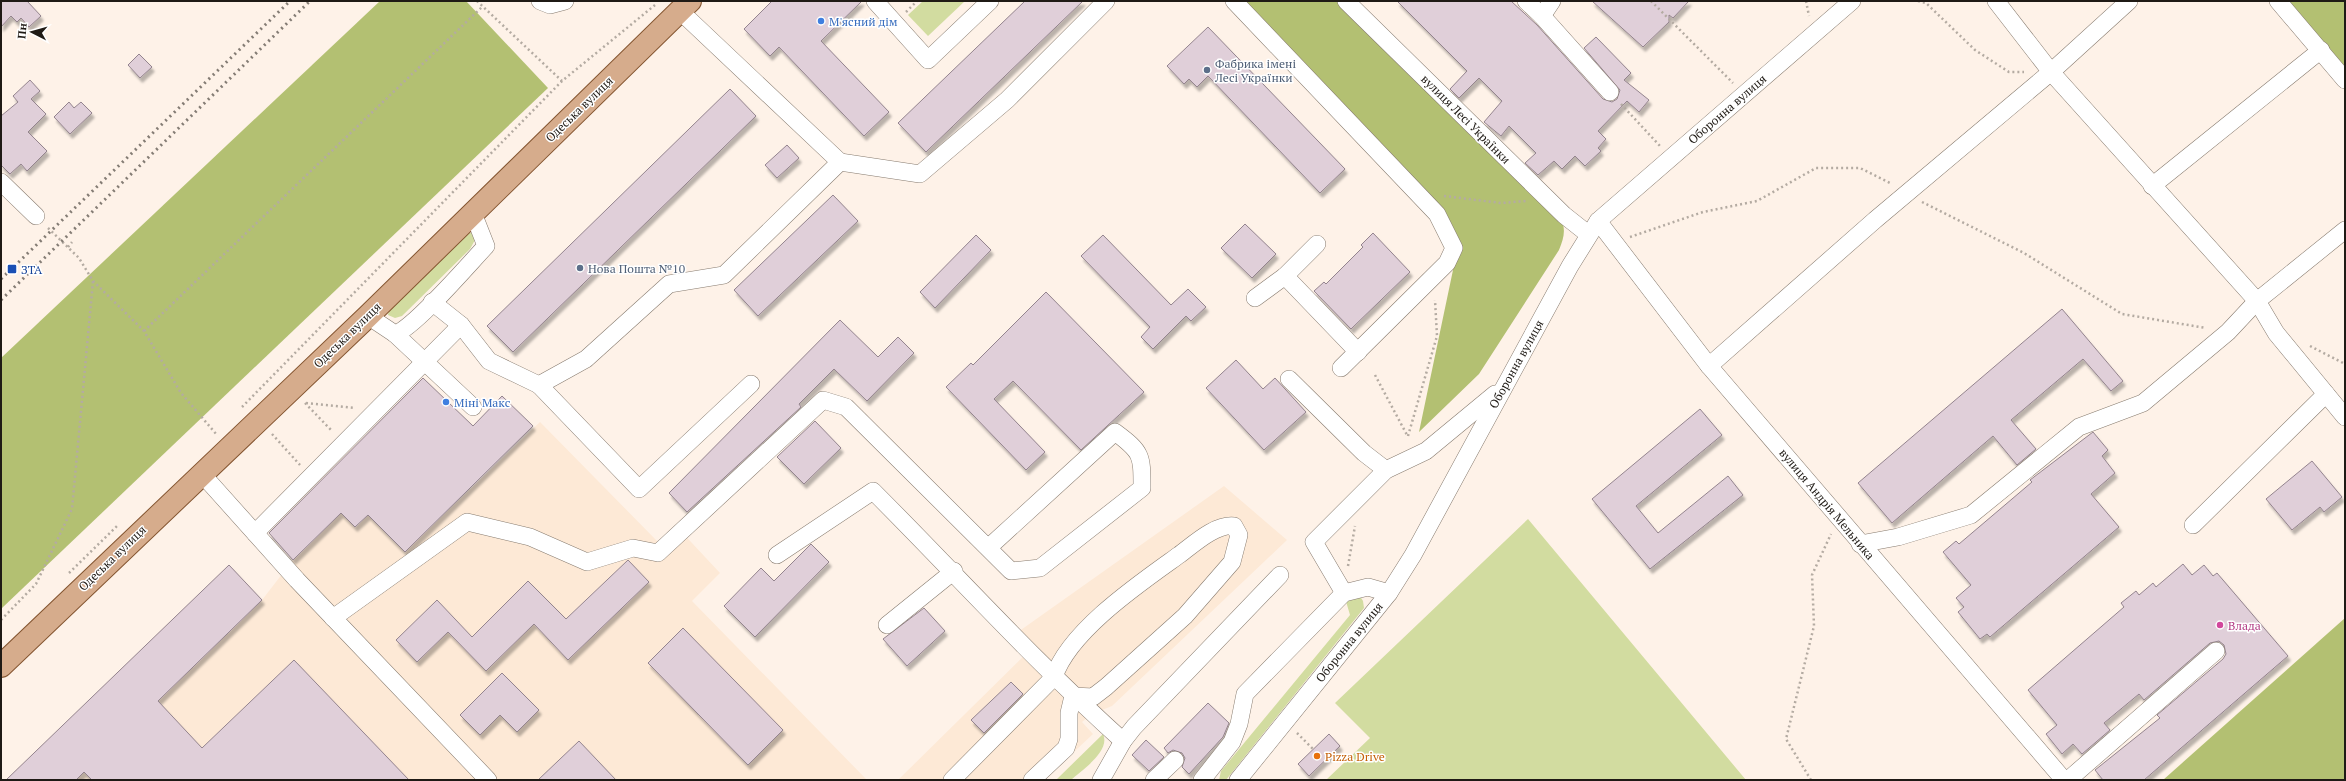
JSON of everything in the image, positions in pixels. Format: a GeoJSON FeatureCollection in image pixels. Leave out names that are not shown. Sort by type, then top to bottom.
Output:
{"type":"FeatureCollection","features":[{"type":"Feature","properties":{"kind":"main road","name":"Одеська вулиця"},"geometry":{"type":"LineString","coordinates":[[1,666],[368,316],[685,6]]}},
{"type":"Feature","properties":{"kind":"street"},"geometry":{"type":"LineString","coordinates":[[540,1],[550,5],[565,1]]}},
{"type":"Feature","properties":{"kind":"street"},"geometry":{"type":"LineString","coordinates":[[875,1],[928,60],[990,1]]}},
{"type":"Feature","properties":{"kind":"street"},"geometry":{"type":"LineString","coordinates":[[685,6],[840,162],[920,174],[1007,100],[1106,1]]}},
{"type":"Feature","properties":{"kind":"street"},"geometry":{"type":"LineString","coordinates":[[1234,1],[1437,214],[1454,248],[1447,263],[1342,368]]}},
{"type":"Feature","properties":{"kind":"street","name":"вулиця Лесі Українки"},"geometry":{"type":"LineString","coordinates":[[1346,1],[1548,199],[1588,234]]}},
{"type":"Feature","properties":{"kind":"street"},"geometry":{"type":"LineString","coordinates":[[1526,1],[1542,16],[1610,92]]}},
{"type":"Feature","properties":{"kind":"street"},"geometry":{"type":"LineString","coordinates":[[1542,16],[1552,1]]}},
{"type":"Feature","properties":{"kind":"street","name":"Оборонна вулиця"},"geometry":{"type":"LineString","coordinates":[[1238,780],[1389,592],[1413,555],[1502,389],[1588,234],[1598,221],[1852,1]]}},
{"type":"Feature","properties":{"kind":"street"},"geometry":{"type":"LineString","coordinates":[[1996,1],[2051,72],[2257,302],[2276,333],[2345,417]]}},
{"type":"Feature","properties":{"kind":"street"},"geometry":{"type":"LineString","coordinates":[[1709,366],[1908,192],[2051,72],[2129,1]]}},
{"type":"Feature","properties":{"kind":"street"},"geometry":{"type":"LineString","coordinates":[[2278,1],[2345,80]]}},
{"type":"Feature","properties":{"kind":"street"},"geometry":{"type":"LineString","coordinates":[[2152,186],[2321,50]]}},
{"type":"Feature","properties":{"kind":"street"},"geometry":{"type":"LineString","coordinates":[[539,385],[586,359],[669,284],[724,275],[840,162]]}},
{"type":"Feature","properties":{"kind":"street"},"geometry":{"type":"LineString","coordinates":[[1,182],[41,221]]}},
{"type":"Feature","properties":{"kind":"street"},"geometry":{"type":"LineString","coordinates":[[394,334],[402,331],[486,246],[473,213]]}},
{"type":"Feature","properties":{"kind":"street","name":"вулиця Андрія Мельника"},"geometry":{"type":"LineString","coordinates":[[1598,221],[1709,366],[1860,544],[2064,780]]}},
{"type":"Feature","properties":{"kind":"street"},"geometry":{"type":"LineString","coordinates":[[1860,544],[1898,537],[1971,515],[2079,427],[2143,403],[2228,332],[2257,302],[2345,230]]}},
{"type":"Feature","properties":{"kind":"street"},"geometry":{"type":"LineString","coordinates":[[1255,298],[1285,276],[1317,244]]}},
{"type":"Feature","properties":{"kind":"street"},"geometry":{"type":"LineString","coordinates":[[1285,276],[1358,352]]}},
{"type":"Feature","properties":{"kind":"street"},"geometry":{"type":"LineString","coordinates":[[432,302],[461,325],[489,361],[539,385],[639,489],[751,384]]}},
{"type":"Feature","properties":{"kind":"street"},"geometry":{"type":"LineString","coordinates":[[368,316],[394,334],[473,407]]}},
{"type":"Feature","properties":{"kind":"street"},"geometry":{"type":"LineString","coordinates":[[255,533],[461,325]]}},
{"type":"Feature","properties":{"kind":"street"},"geometry":{"type":"LineString","coordinates":[[1289,379],[1364,453],[1386,470]]}},
{"type":"Feature","properties":{"kind":"street"},"geometry":{"type":"LineString","coordinates":[[1344,593],[1314,542],[1386,470],[1426,451],[1502,389]]}},
{"type":"Feature","properties":{"kind":"street"},"geometry":{"type":"LineString","coordinates":[[2193,525],[2326,394]]}},
{"type":"Feature","properties":{"kind":"street"},"geometry":{"type":"LineString","coordinates":[[333,618],[467,522],[530,537],[587,562],[633,548],[658,553],[823,400],[846,407],[1011,571],[1040,568],[1142,488],[1142,466],[1135,447],[1115,432],[988,548]]}},
{"type":"Feature","properties":{"kind":"street"},"geometry":{"type":"LineString","coordinates":[[202,474],[333,618],[488,780]]}},
{"type":"Feature","properties":{"kind":"street"},"geometry":{"type":"LineString","coordinates":[[777,555],[873,491],[954,571],[1054,677],[1123,741]]}},
{"type":"Feature","properties":{"kind":"street"},"geometry":{"type":"LineString","coordinates":[[952,780],[1054,677],[1058,666],[1083,634],[1122,596],[1197,542],[1224,525],[1234,526],[1239,535],[1232,562],[1186,616],[1093,697],[1073,696]]}},
{"type":"Feature","properties":{"kind":"street"},"geometry":{"type":"LineString","coordinates":[[887,625],[954,571]]}},
{"type":"Feature","properties":{"kind":"street"},"geometry":{"type":"LineString","coordinates":[[1101,780],[1123,741],[1134,727],[1280,575]]}},
{"type":"Feature","properties":{"kind":"street"},"geometry":{"type":"LineString","coordinates":[[1202,780],[1232,742],[1240,724],[1245,694],[1344,593],[1368,587],[1389,592]]}},
{"type":"Feature","properties":{"kind":"street"},"geometry":{"type":"LineString","coordinates":[[2068,780],[2216,651]]}},
{"type":"Feature","properties":{"kind":"street"},"geometry":{"type":"LineString","coordinates":[[1032,780],[1066,748],[1069,739],[1069,714],[1073,696]]}},
{"type":"Feature","properties":{"kind":"street"},"geometry":{"type":"LineString","coordinates":[[1154,780],[1175,760]]}},
{"type":"Feature","properties":{"kind":"path"},"geometry":{"type":"LineString","coordinates":[[477,1],[562,81]]}},
{"type":"Feature","properties":{"kind":"path"},"geometry":{"type":"LineString","coordinates":[[238,411],[562,81],[660,1]]}},
{"type":"Feature","properties":{"kind":"path"},"geometry":{"type":"LineString","coordinates":[[1651,1],[1736,86]]}},
{"type":"Feature","properties":{"kind":"path"},"geometry":{"type":"LineString","coordinates":[[1806,1],[1810,22]]}},
{"type":"Feature","properties":{"kind":"path"},"geometry":{"type":"LineString","coordinates":[[1918,1],[1926,3],[1975,50],[2008,72],[2051,72]]}},
{"type":"Feature","properties":{"kind":"path"},"geometry":{"type":"LineString","coordinates":[[144,331],[482,7]]}},
{"type":"Feature","properties":{"kind":"path"},"geometry":{"type":"LineString","coordinates":[[1610,92],[1663,149]]}},
{"type":"Feature","properties":{"kind":"path"},"geometry":{"type":"LineString","coordinates":[[1615,242],[1703,212],[1756,201],[1816,168],[1860,168],[1908,192],[1927,207],[2024,254],[2122,314],[2228,332]]}},
{"type":"Feature","properties":{"kind":"path"},"geometry":{"type":"LineString","coordinates":[[1419,195],[1463,196],[1501,203],[1548,199]]}},
{"type":"Feature","properties":{"kind":"path"},"geometry":{"type":"LineString","coordinates":[[41,221],[79,258],[93,282],[144,331],[181,393],[219,438]]}},
{"type":"Feature","properties":{"kind":"path"},"geometry":{"type":"LineString","coordinates":[[68,247],[72,242]]}},
{"type":"Feature","properties":{"kind":"path"},"geometry":{"type":"LineString","coordinates":[[1408,436],[1437,336],[1433,277]]}},
{"type":"Feature","properties":{"kind":"path"},"geometry":{"type":"LineString","coordinates":[[1,620],[36,584],[72,509],[93,282]]}},
{"type":"Feature","properties":{"kind":"path"},"geometry":{"type":"LineString","coordinates":[[1375,375],[1408,436],[1426,451]]}},
{"type":"Feature","properties":{"kind":"path"},"geometry":{"type":"LineString","coordinates":[[305,403],[377,410]]}},
{"type":"Feature","properties":{"kind":"path"},"geometry":{"type":"LineString","coordinates":[[300,408],[305,403]]}},
{"type":"Feature","properties":{"kind":"path"},"geometry":{"type":"LineString","coordinates":[[305,403],[344,443]]}},
{"type":"Feature","properties":{"kind":"path"},"geometry":{"type":"LineString","coordinates":[[216,433],[221,428]]}},
{"type":"Feature","properties":{"kind":"path"},"geometry":{"type":"LineString","coordinates":[[278,429],[272,434],[311,477]]}},
{"type":"Feature","properties":{"kind":"path"},"geometry":{"type":"LineString","coordinates":[[1344,593],[1360,496]]}},
{"type":"Feature","properties":{"kind":"path"},"geometry":{"type":"LineString","coordinates":[[1811,780],[1786,739],[1800,675],[1814,626],[1812,575],[1838,518]]}},
{"type":"Feature","properties":{"kind":"path"},"geometry":{"type":"LineString","coordinates":[[1294,730],[1313,749]]}},
{"type":"Feature","properties":{"kind":"shaded area"},"geometry":{"type":"Polygon","coordinates":[[[540,422],[659,543],[677,527],[720,573],[692,601],[867,780],[6,780],[229,565],[262,600],[293,560],[341,513],[356,527],[381,502],[399,521],[386,534],[405,552],[540,422]]]}},
{"type":"Feature","properties":{"kind":"shaded area"},"geometry":{"type":"Polygon","coordinates":[[[1224,486],[1287,540],[1112,706],[1092,714],[1082,722],[1093,734],[1044,780],[898,780],[1033,647],[1018,632],[1224,486]]]}},
{"type":"Feature","properties":{"kind":"green space"},"geometry":{"type":"Polygon","coordinates":[[[380,1],[466,1],[548,88],[1,609],[1,358],[380,1]]]}},
{"type":"Feature","properties":{"kind":"green space"},"geometry":{"type":"Polygon","coordinates":[[[923,1],[965,1],[928,36],[908,15],[923,1]]]}},
{"type":"Feature","properties":{"kind":"green space"},"geometry":{"type":"Polygon","coordinates":[[[1243,1],[1339,1],[1561,218],[1564,226],[1564,234],[1559,250],[1479,374],[1419,432],[1457,251],[1457,244],[1243,1]]]}},
{"type":"Feature","properties":{"kind":"green space"},"geometry":{"type":"Polygon","coordinates":[[[2277,1],[2345,1],[2345,81],[2277,1]]]}},
{"type":"Feature","properties":{"kind":"green space"},"geometry":{"type":"Polygon","coordinates":[[[468,233],[472,233],[475,240],[470,249],[402,316],[395,318],[388,315],[389,310],[468,233]]]}},
{"type":"Feature","properties":{"kind":"green space"},"geometry":{"type":"Polygon","coordinates":[[[1528,519],[1746,780],[1326,780],[1370,738],[1335,703],[1528,519]]]}},
{"type":"Feature","properties":{"kind":"green space"},"geometry":{"type":"Polygon","coordinates":[[[1360,596],[1363,601],[1364,608],[1226,780],[1219,780],[1221,771],[1350,615],[1345,598],[1360,596]]]}},
{"type":"Feature","properties":{"kind":"green space"},"geometry":{"type":"Polygon","coordinates":[[[2345,618],[2345,780],[2163,780],[2345,618]]]}},
{"type":"Feature","properties":{"kind":"green space"},"geometry":{"type":"Polygon","coordinates":[[[1103,734],[1103,747],[1088,766],[1071,780],[1056,780],[1103,734]]]}},
{"type":"Feature","properties":{"kind":"building"},"geometry":{"type":"Polygon","coordinates":[[[1,1],[27,1],[41,16],[29,27],[21,18],[17,22],[11,16],[1,27],[1,1]]]}},
{"type":"Feature","properties":{"kind":"building"},"geometry":{"type":"Polygon","coordinates":[[[772,1],[862,1],[821,41],[889,112],[864,136],[779,47],[770,56],[744,29],[772,1]]]}},
{"type":"Feature","properties":{"kind":"building"},"geometry":{"type":"Polygon","coordinates":[[[1025,1],[1083,1],[926,152],[898,123],[1025,1]]]}},
{"type":"Feature","properties":{"kind":"building"},"geometry":{"type":"Polygon","coordinates":[[[1397,1],[1511,1],[1537,25],[1603,99],[1612,102],[1617,99],[1620,90],[1584,48],[1596,37],[1631,73],[1624,80],[1649,100],[1639,112],[1627,101],[1598,131],[1606,139],[1598,148],[1601,151],[1585,166],[1575,156],[1562,169],[1554,161],[1538,175],[1525,163],[1536,153],[1509,126],[1501,136],[1484,122],[1502,101],[1479,78],[1459,98],[1450,89],[1467,71],[1397,1]]]}},
{"type":"Feature","properties":{"kind":"building"},"geometry":{"type":"Polygon","coordinates":[[[1592,1],[1689,1],[1673,18],[1669,15],[1669,22],[1643,47],[1592,1]]]}},
{"type":"Feature","properties":{"kind":"building"},"geometry":{"type":"Polygon","coordinates":[[[1208,27],[1345,169],[1320,193],[1208,76],[1197,87],[1189,79],[1184,84],[1167,66],[1208,27]]]}},
{"type":"Feature","properties":{"kind":"building"},"geometry":{"type":"Polygon","coordinates":[[[139,54],[152,67],[140,78],[128,65],[139,54]]]}},
{"type":"Feature","properties":{"kind":"building"},"geometry":{"type":"Polygon","coordinates":[[[30,80],[40,91],[31,99],[46,114],[28,132],[47,151],[27,171],[21,164],[10,174],[1,165],[1,116],[18,102],[13,96],[30,80]]]}},
{"type":"Feature","properties":{"kind":"building"},"geometry":{"type":"Polygon","coordinates":[[[730,89],[756,116],[513,352],[487,326],[730,89]]]}},
{"type":"Feature","properties":{"kind":"building"},"geometry":{"type":"Polygon","coordinates":[[[69,102],[74,108],[81,102],[92,113],[70,134],[54,117],[69,102]]]}},
{"type":"Feature","properties":{"kind":"building"},"geometry":{"type":"Polygon","coordinates":[[[787,145],[799,158],[777,178],[765,165],[787,145]]]}},
{"type":"Feature","properties":{"kind":"building"},"geometry":{"type":"Polygon","coordinates":[[[833,195],[858,221],[758,316],[734,290],[833,195]]]}},
{"type":"Feature","properties":{"kind":"building"},"geometry":{"type":"Polygon","coordinates":[[[1245,224],[1276,254],[1252,278],[1221,248],[1245,224]]]}},
{"type":"Feature","properties":{"kind":"building"},"geometry":{"type":"Polygon","coordinates":[[[1373,233],[1410,272],[1351,329],[1314,291],[1324,282],[1326,284],[1363,247],[1361,245],[1373,233]]]}},
{"type":"Feature","properties":{"kind":"building"},"geometry":{"type":"Polygon","coordinates":[[[976,235],[991,250],[935,308],[920,292],[976,235]]]}},
{"type":"Feature","properties":{"kind":"building"},"geometry":{"type":"Polygon","coordinates":[[[1103,235],[1171,305],[1188,289],[1206,307],[1191,321],[1186,316],[1153,349],[1141,337],[1150,327],[1081,256],[1103,235]]]}},
{"type":"Feature","properties":{"kind":"building"},"geometry":{"type":"Polygon","coordinates":[[[1046,292],[1144,392],[1081,450],[1013,381],[994,399],[1045,452],[1026,470],[946,387],[971,363],[973,365],[1046,292]]]}},
{"type":"Feature","properties":{"kind":"building"},"geometry":{"type":"Polygon","coordinates":[[[2062,309],[2123,381],[2111,391],[2083,359],[2011,420],[2036,449],[2017,465],[1993,436],[1892,523],[1858,483],[2062,309]]]}},
{"type":"Feature","properties":{"kind":"building"},"geometry":{"type":"Polygon","coordinates":[[[840,320],[878,357],[898,337],[914,353],[867,401],[834,369],[799,404],[801,407],[687,512],[669,493],[840,320]]]}},
{"type":"Feature","properties":{"kind":"building"},"geometry":{"type":"Polygon","coordinates":[[[1236,360],[1263,389],[1275,378],[1306,412],[1264,450],[1206,388],[1236,360]]]}},
{"type":"Feature","properties":{"kind":"building"},"geometry":{"type":"Polygon","coordinates":[[[423,378],[473,426],[502,396],[533,426],[405,552],[368,515],[355,527],[341,513],[293,560],[269,533],[423,378]]]}},
{"type":"Feature","properties":{"kind":"building"},"geometry":{"type":"Polygon","coordinates":[[[1700,409],[1722,435],[1636,506],[1658,533],[1728,476],[1743,495],[1650,569],[1592,499],[1700,409]]]}},
{"type":"Feature","properties":{"kind":"building"},"geometry":{"type":"Polygon","coordinates":[[[815,421],[841,448],[804,484],[777,457],[815,421]]]}},
{"type":"Feature","properties":{"kind":"building"},"geometry":{"type":"Polygon","coordinates":[[[2093,432],[2108,450],[2102,456],[2115,473],[2091,494],[2119,527],[1990,637],[1987,634],[1980,639],[1958,612],[1964,607],[1956,598],[1971,585],[1943,552],[1956,541],[1959,544],[2032,482],[2030,480],[2093,432]]]}},
{"type":"Feature","properties":{"kind":"building"},"geometry":{"type":"Polygon","coordinates":[[[2312,461],[2342,497],[2324,512],[2320,507],[2292,530],[2266,499],[2312,461]]]}},
{"type":"Feature","properties":{"kind":"building"},"geometry":{"type":"Polygon","coordinates":[[[811,544],[829,562],[755,637],[724,606],[761,568],[774,581],[811,544]]]}},
{"type":"Feature","properties":{"kind":"building"},"geometry":{"type":"Polygon","coordinates":[[[628,560],[649,582],[568,660],[534,624],[486,671],[448,632],[417,662],[396,640],[437,600],[472,637],[528,581],[566,619],[628,560]]]}},
{"type":"Feature","properties":{"kind":"building"},"geometry":{"type":"Polygon","coordinates":[[[2183,564],[2192,575],[2204,565],[2213,576],[2217,573],[2288,656],[2144,780],[2103,780],[2095,770],[2160,718],[2157,715],[2223,659],[2226,654],[2224,645],[2219,641],[2210,643],[2144,700],[2139,694],[2104,723],[2110,730],[2082,754],[2073,744],[2062,754],[2046,734],[2057,725],[2028,690],[2124,607],[2121,603],[2136,591],[2139,595],[2153,583],[2156,587],[2183,564]]]}},
{"type":"Feature","properties":{"kind":"building"},"geometry":{"type":"Polygon","coordinates":[[[229,565],[262,600],[158,701],[202,748],[294,660],[409,780],[92,780],[84,772],[76,780],[6,780],[229,565]]]}},
{"type":"Feature","properties":{"kind":"building"},"geometry":{"type":"Polygon","coordinates":[[[924,608],[945,631],[907,666],[883,639],[924,608]]]}},
{"type":"Feature","properties":{"kind":"building"},"geometry":{"type":"Polygon","coordinates":[[[683,628],[783,730],[748,765],[648,663],[683,628]]]}},
{"type":"Feature","properties":{"kind":"building"},"geometry":{"type":"Polygon","coordinates":[[[502,673],[539,710],[517,732],[500,715],[480,735],[460,715],[502,673]]]}},
{"type":"Feature","properties":{"kind":"building"},"geometry":{"type":"Polygon","coordinates":[[[1011,682],[1023,694],[984,733],[971,720],[1011,682]]]}},
{"type":"Feature","properties":{"kind":"building"},"geometry":{"type":"Polygon","coordinates":[[[1208,703],[1229,723],[1223,737],[1189,774],[1182,767],[1185,758],[1182,753],[1173,750],[1168,753],[1164,748],[1208,703]]]}},
{"type":"Feature","properties":{"kind":"building","name":"Pizza Drive"},"geometry":{"type":"Polygon","coordinates":[[[1329,734],[1340,746],[1309,776],[1298,764],[1329,734]]]}},
{"type":"Feature","properties":{"kind":"building"},"geometry":{"type":"Polygon","coordinates":[[[1146,740],[1164,757],[1149,771],[1132,755],[1146,740]]]}},
{"type":"Feature","properties":{"kind":"building"},"geometry":{"type":"Polygon","coordinates":[[[579,741],[616,780],[538,780],[579,741]]]}},
{"type":"Feature","properties":{"kind":"railway"},"geometry":{"type":"LineString","coordinates":[[1,279],[290,1]]}},
{"type":"Feature","properties":{"kind":"railway"},"geometry":{"type":"LineString","coordinates":[[1,300],[310,1]]}},
{"type":"Feature","properties":{"kind":"place","name":"М'ясний дім"},"geometry":{"type":"Point","coordinates":[821,21]}},
{"type":"Feature","properties":{"kind":"place","name":"Фабрика імені Лесі Українки"},"geometry":{"type":"Point","coordinates":[1207,70]}},
{"type":"Feature","properties":{"kind":"place","name":"Нова Пошта №10"},"geometry":{"type":"Point","coordinates":[580,268]}},
{"type":"Feature","properties":{"kind":"place","name":"ЗТА"},"geometry":{"type":"Point","coordinates":[12,269]}},
{"type":"Feature","properties":{"kind":"place","name":"Міні Макс"},"geometry":{"type":"Point","coordinates":[446,402]}},
{"type":"Feature","properties":{"kind":"place","name":"Влада"},"geometry":{"type":"Point","coordinates":[2220,625]}},
{"type":"Feature","properties":{"kind":"place","name":"Pizza Drive"},"geometry":{"type":"Point","coordinates":[1317,756]}}]}
